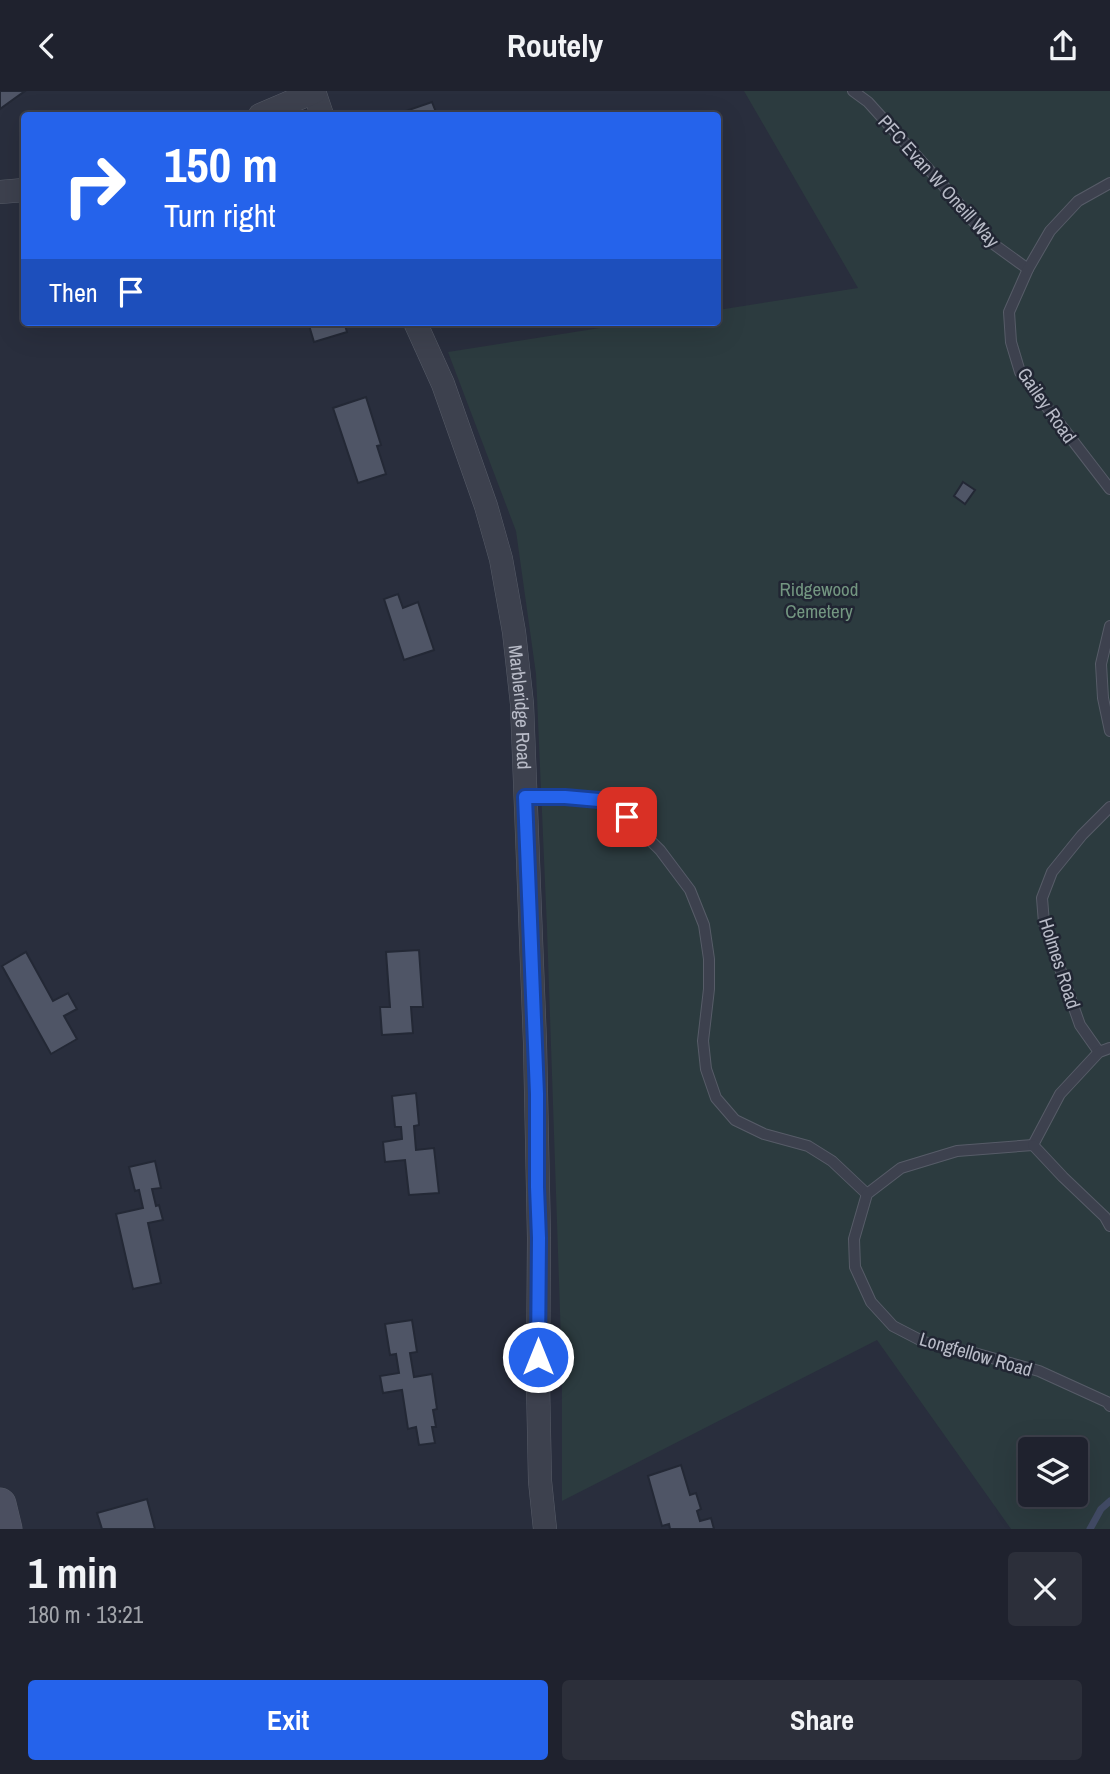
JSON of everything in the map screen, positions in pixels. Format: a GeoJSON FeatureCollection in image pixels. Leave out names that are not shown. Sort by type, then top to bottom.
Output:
{"type":"FeatureCollection","features":[{"type":"Feature","properties":{"kind":"street"},"geometry":{"type":"LineString","coordinates":[[267,112],[314,92],[321,112]]}},
{"type":"Feature","properties":{"kind":"street"},"geometry":{"type":"LineString","coordinates":[[0,192],[21,190]]}},
{"type":"Feature","properties":{"kind":"street","name":"Marbleridge Road"},"geometry":{"type":"LineString","coordinates":[[417,326],[443,384],[469,455],[501,559],[514,632],[522,704],[537,1094],[538,1383],[540,1481],[545,1529]]}},
{"type":"Feature","properties":{"kind":"street"},"geometry":{"type":"LineString","coordinates":[[0,1503],[6,1529]]}},
{"type":"Feature","properties":{"kind":"lane","name":"PFC Evan W Oneill Way"},"geometry":{"type":"LineString","coordinates":[[853,91],[868,102],[992,243],[1028,269]]}},
{"type":"Feature","properties":{"kind":"lane","name":"Gailey Road"},"geometry":{"type":"LineString","coordinates":[[1110,183],[1078,201],[1050,231],[1028,269],[1009,312],[1011,342],[1020,372],[1110,489]]}},
{"type":"Feature","properties":{"kind":"lane"},"geometry":{"type":"LineString","coordinates":[[1110,626],[1101,664],[1103,698],[1110,731]]}},
{"type":"Feature","properties":{"kind":"lane"},"geometry":{"type":"LineString","coordinates":[[525,797],[610,801],[660,850],[690,890],[704,925],[709,958],[704,1041],[706,1069],[716,1098],[735,1120],[764,1134],[808,1146],[832,1161],[867,1194],[901,1168],[957,1151],[1032,1145]]}},
{"type":"Feature","properties":{"kind":"lane","name":"Holmes Road"},"geometry":{"type":"LineString","coordinates":[[1099,1052],[1080,1025],[1044,923],[1042,898],[1052,872],[1082,835],[1110,807]]}},
{"type":"Feature","properties":{"kind":"lane"},"geometry":{"type":"LineString","coordinates":[[1032,1145],[1060,1094],[1099,1052],[1110,1048]]}},
{"type":"Feature","properties":{"kind":"lane"},"geometry":{"type":"LineString","coordinates":[[1032,1145],[1105,1216],[1110,1226]]}},
{"type":"Feature","properties":{"kind":"lane","name":"Longfellow Road"},"geometry":{"type":"LineString","coordinates":[[867,1194],[854,1239],[855,1267],[871,1302],[893,1326],[924,1342],[1039,1371],[1107,1402],[1110,1406]]}},
{"type":"Feature","properties":{"kind":"green space","name":"Ridgewood Cemetery"},"geometry":{"type":"Polygon","coordinates":[[[744,91],[1110,91],[1110,1529],[1011,1529],[877,1340],[562,1501],[562,1370],[536,674],[516,531],[448,352],[613,326],[721,326],[721,310],[858,288],[744,91]]]}},
{"type":"Feature","properties":{"kind":"building"},"geometry":{"type":"Polygon","coordinates":[[[0,91],[25,91],[0,109],[0,91]]]}},
{"type":"Feature","properties":{"kind":"building"},"geometry":{"type":"Polygon","coordinates":[[[432,102],[436,112],[403,112],[432,102]]]}},
{"type":"Feature","properties":{"kind":"building"},"geometry":{"type":"Polygon","coordinates":[[[309,326],[345,326],[347,332],[314,342],[309,326]]]}},
{"type":"Feature","properties":{"kind":"building"},"geometry":{"type":"Polygon","coordinates":[[[366,397],[381,445],[377,446],[386,474],[358,483],[333,408],[366,397]]]}},
{"type":"Feature","properties":{"kind":"building"},"geometry":{"type":"Polygon","coordinates":[[[963,482],[975,490],[965,504],[954,496],[963,482]]]}},
{"type":"Feature","properties":{"kind":"building"},"geometry":{"type":"Polygon","coordinates":[[[398,594],[403,608],[418,602],[434,650],[404,660],[384,599],[398,594]]]}},
{"type":"Feature","properties":{"kind":"building"},"geometry":{"type":"Polygon","coordinates":[[[419,950],[423,1007],[411,1007],[413,1033],[382,1035],[380,1007],[390,1007],[386,952],[419,950]]]}},
{"type":"Feature","properties":{"kind":"building"},"geometry":{"type":"Polygon","coordinates":[[[26,952],[53,1001],[68,993],[77,1009],[64,1016],[77,1039],[51,1054],[2,966],[26,952]]]}},
{"type":"Feature","properties":{"kind":"building"},"geometry":{"type":"Polygon","coordinates":[[[416,1093],[419,1125],[414,1126],[416,1150],[434,1148],[439,1193],[409,1195],[405,1160],[385,1162],[383,1142],[402,1139],[401,1127],[395,1127],[392,1096],[416,1093]]]}},
{"type":"Feature","properties":{"kind":"building"},"geometry":{"type":"Polygon","coordinates":[[[155,1161],[161,1188],[152,1189],[163,1220],[148,1223],[161,1283],[133,1289],[116,1214],[143,1208],[129,1167],[155,1161]]]}},
{"type":"Feature","properties":{"kind":"building"},"geometry":{"type":"Polygon","coordinates":[[[412,1320],[417,1352],[410,1353],[414,1377],[432,1374],[437,1409],[433,1410],[436,1427],[432,1427],[435,1443],[419,1445],[416,1427],[408,1429],[402,1390],[383,1393],[380,1376],[399,1373],[396,1354],[390,1355],[385,1324],[412,1320]]]}},
{"type":"Feature","properties":{"kind":"building"},"geometry":{"type":"Polygon","coordinates":[[[681,1465],[690,1495],[696,1493],[701,1509],[697,1511],[700,1521],[711,1518],[714,1529],[670,1529],[669,1524],[662,1526],[648,1476],[681,1465]]]}},
{"type":"Feature","properties":{"kind":"building"},"geometry":{"type":"Polygon","coordinates":[[[147,1499],[155,1529],[102,1529],[97,1513],[147,1499]]]}},
{"type":"Feature","properties":{"kind":"waterway"},"geometry":{"type":"LineString","coordinates":[[1090,1529],[1101,1509],[1110,1501]]}},
{"type":"Feature","properties":{"kind":"route"},"geometry":{"type":"LineString","coordinates":[[538,1357],[536,1043],[525,797],[610,801],[627,817]]}}]}
